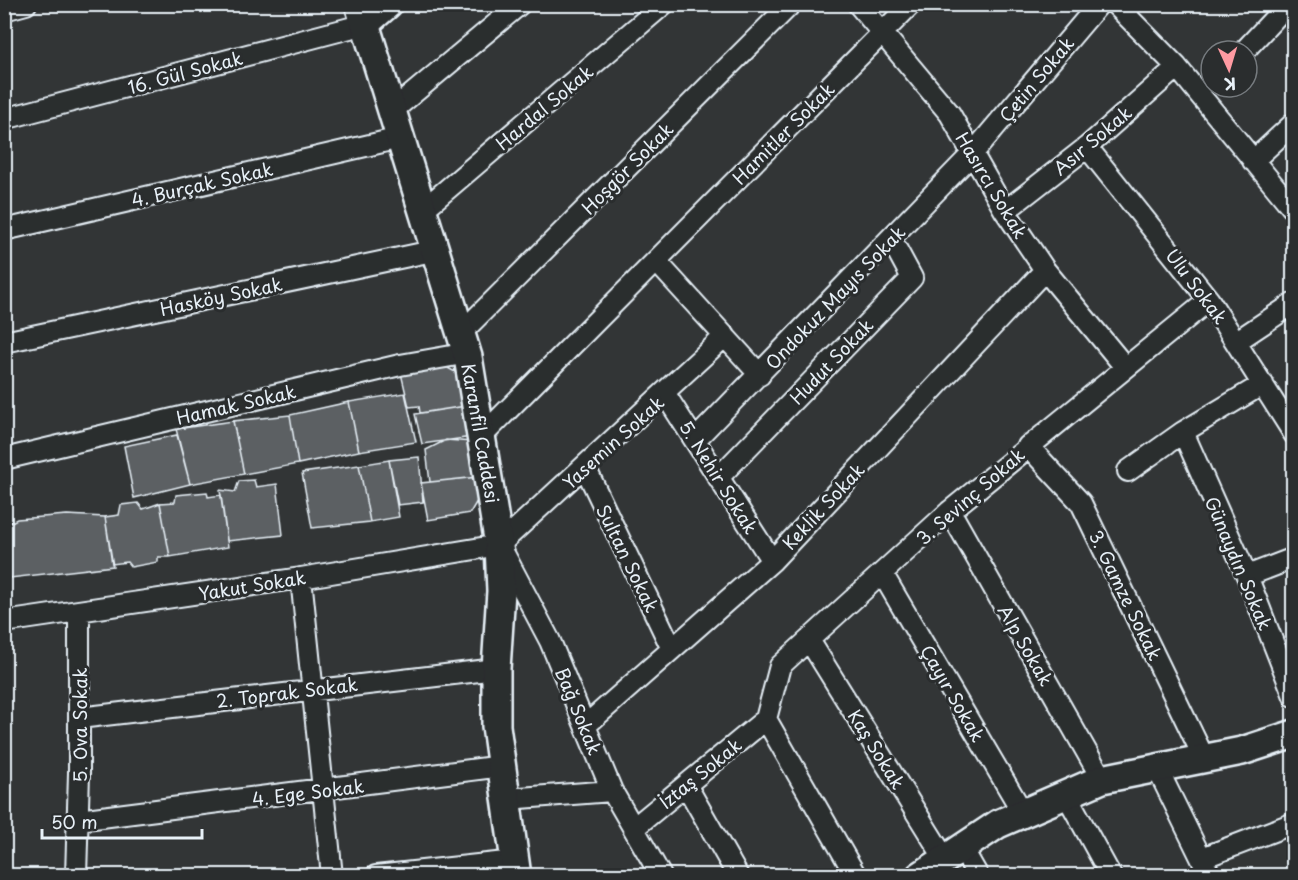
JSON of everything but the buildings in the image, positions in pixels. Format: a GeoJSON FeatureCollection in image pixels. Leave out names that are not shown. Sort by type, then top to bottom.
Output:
{"type":"FeatureCollection","features":[{"type":"Feature","properties":{"kind":"street"},"geometry":{"type":"LineString","coordinates":[[4,10],[26,4]]}},
{"type":"Feature","properties":{"kind":"street"},"geometry":{"type":"LineString","coordinates":[[362,14],[388,4]]}},
{"type":"Feature","properties":{"kind":"street"},"geometry":{"type":"LineString","coordinates":[[392,111],[520,4]]}},
{"type":"Feature","properties":{"kind":"street","name":"Hardal Sokak"},"geometry":{"type":"LineString","coordinates":[[423,209],[664,4]]}},
{"type":"Feature","properties":{"kind":"street","name":"Hoşgör Sokak"},"geometry":{"type":"LineString","coordinates":[[465,344],[791,4]]}},
{"type":"Feature","properties":{"kind":"street","name":"Hasırcı Sokak"},"geometry":{"type":"LineString","coordinates":[[858,4],[950,114],[1005,211],[1045,270],[1125,367]]}},
{"type":"Feature","properties":{"kind":"street","name":"Hamitler Sokak"},"geometry":{"type":"LineString","coordinates":[[481,437],[911,4]]}},
{"type":"Feature","properties":{"kind":"street","name":"Çetin Sokak"},"geometry":{"type":"LineString","coordinates":[[973,153],[1099,4]]}},
{"type":"Feature","properties":{"kind":"street"},"geometry":{"type":"LineString","coordinates":[[1115,4],[1199,86]]}},
{"type":"Feature","properties":{"kind":"street"},"geometry":{"type":"LineString","coordinates":[[1255,39],[1288,4]]}},
{"type":"Feature","properties":{"kind":"street","name":"Karanfil Caddesi"},"geometry":{"type":"LineString","coordinates":[[362,14],[465,344],[500,545],[501,591],[495,669],[496,726],[516,868]]}},
{"type":"Feature","properties":{"kind":"street","name":"16. Gül Sokak"},"geometry":{"type":"LineString","coordinates":[[4,119],[362,14]]}},
{"type":"Feature","properties":{"kind":"street","name":"Asır Sokak"},"geometry":{"type":"LineString","coordinates":[[1005,211],[1087,147],[1177,67]]}},
{"type":"Feature","properties":{"kind":"street"},"geometry":{"type":"LineString","coordinates":[[1211,99],[1253,160],[1293,210]]}},
{"type":"Feature","properties":{"kind":"street"},"geometry":{"type":"LineString","coordinates":[[1253,160],[1293,123]]}},
{"type":"Feature","properties":{"kind":"street","name":"4. Burçak Sokak"},"geometry":{"type":"LineString","coordinates":[[4,230],[400,138]]}},
{"type":"Feature","properties":{"kind":"street","name":"Ulu Sokak"},"geometry":{"type":"LineString","coordinates":[[1087,147],[1209,300],[1237,341],[1293,434]]}},
{"type":"Feature","properties":{"kind":"street","name":"Ondokuz Mayıs Sokak"},"geometry":{"type":"LineString","coordinates":[[696,439],[973,153]]}},
{"type":"Feature","properties":{"kind":"street","name":"Hudut Sokak"},"geometry":{"type":"LineString","coordinates":[[719,477],[912,278],[891,239]]}},
{"type":"Feature","properties":{"kind":"street","name":"Hasköy Sokak"},"geometry":{"type":"LineString","coordinates":[[4,342],[437,250]]}},
{"type":"Feature","properties":{"kind":"street"},"geometry":{"type":"LineString","coordinates":[[656,261],[760,375]]}},
{"type":"Feature","properties":{"kind":"street","name":"Keklik Sokak"},"geometry":{"type":"LineString","coordinates":[[585,726],[772,561],[1045,270]]}},
{"type":"Feature","properties":{"kind":"street","name":"3. Sevinç Sokak"},"geometry":{"type":"LineString","coordinates":[[766,719],[780,666],[950,511],[1209,300]]}},
{"type":"Feature","properties":{"kind":"street"},"geometry":{"type":"LineString","coordinates":[[1237,341],[1293,303]]}},
{"type":"Feature","properties":{"kind":"street","name":"Yasemin Sokak"},"geometry":{"type":"LineString","coordinates":[[500,545],[725,336]]}},
{"type":"Feature","properties":{"kind":"street","name":"Hamak Sokak"},"geometry":{"type":"LineString","coordinates":[[4,459],[400,365],[463,354],[465,344]]}},
{"type":"Feature","properties":{"kind":"street"},"geometry":{"type":"LineString","coordinates":[[1128,471],[1183,432],[1263,384]]}},
{"type":"Feature","properties":{"kind":"street","name":"5. Nehir Sokak"},"geometry":{"type":"LineString","coordinates":[[665,394],[696,439],[772,561]]}},
{"type":"Feature","properties":{"kind":"street","name":"Günaydın Sokak"},"geometry":{"type":"LineString","coordinates":[[1183,432],[1288,664],[1293,696]]}},
{"type":"Feature","properties":{"kind":"street","name":"3. Gamze Sokak"},"geometry":{"type":"LineString","coordinates":[[1028,446],[1081,503],[1204,758]]}},
{"type":"Feature","properties":{"kind":"street","name":"Sultan Sokak"},"geometry":{"type":"LineString","coordinates":[[585,467],[672,649]]}},
{"type":"Feature","properties":{"kind":"street","name":"Alp Sokak"},"geometry":{"type":"LineString","coordinates":[[950,511],[1102,778]]}},
{"type":"Feature","properties":{"kind":"street","name":"Yakut Sokak"},"geometry":{"type":"LineString","coordinates":[[4,622],[301,578],[500,545]]}},
{"type":"Feature","properties":{"kind":"street","name":"Bağ Sokak"},"geometry":{"type":"LineString","coordinates":[[500,545],[550,641],[612,791],[635,827],[661,876]]}},
{"type":"Feature","properties":{"kind":"street"},"geometry":{"type":"LineString","coordinates":[[1247,576],[1293,558]]}},
{"type":"Feature","properties":{"kind":"street","name":"Çayır Sokak"},"geometry":{"type":"LineString","coordinates":[[882,573],[1023,813]]}},
{"type":"Feature","properties":{"kind":"street"},"geometry":{"type":"LineString","coordinates":[[301,578],[332,876]]}},
{"type":"Feature","properties":{"kind":"street","name":"5. Ova Sokak"},"geometry":{"type":"LineString","coordinates":[[76,876],[79,611]]}},
{"type":"Feature","properties":{"kind":"street","name":"Kaş Sokak"},"geometry":{"type":"LineString","coordinates":[[809,640],[953,854],[978,876]]}},
{"type":"Feature","properties":{"kind":"street","name":"2. Toprak Sokak"},"geometry":{"type":"LineString","coordinates":[[79,717],[495,669]]}},
{"type":"Feature","properties":{"kind":"street"},"geometry":{"type":"LineString","coordinates":[[766,719],[856,876]]}},
{"type":"Feature","properties":{"kind":"street","name":"İztaş Sokak"},"geometry":{"type":"LineString","coordinates":[[635,827],[766,719]]}},
{"type":"Feature","properties":{"kind":"street"},"geometry":{"type":"LineString","coordinates":[[920,876],[998,824],[1102,778],[1242,751],[1293,734]]}},
{"type":"Feature","properties":{"kind":"street","name":"4. Ege Sokak"},"geometry":{"type":"LineString","coordinates":[[78,820],[323,791],[502,766]]}},
{"type":"Feature","properties":{"kind":"street"},"geometry":{"type":"LineString","coordinates":[[1157,768],[1206,867],[1293,823]]}},
{"type":"Feature","properties":{"kind":"street"},"geometry":{"type":"LineString","coordinates":[[686,785],[738,876]]}},
{"type":"Feature","properties":{"kind":"street"},"geometry":{"type":"LineString","coordinates":[[507,799],[612,791]]}},
{"type":"Feature","properties":{"kind":"street"},"geometry":{"type":"LineString","coordinates":[[1066,794],[1111,876]]}},
{"type":"Feature","properties":{"kind":"street"},"geometry":{"type":"LineString","coordinates":[[376,876],[516,868]]}}]}
